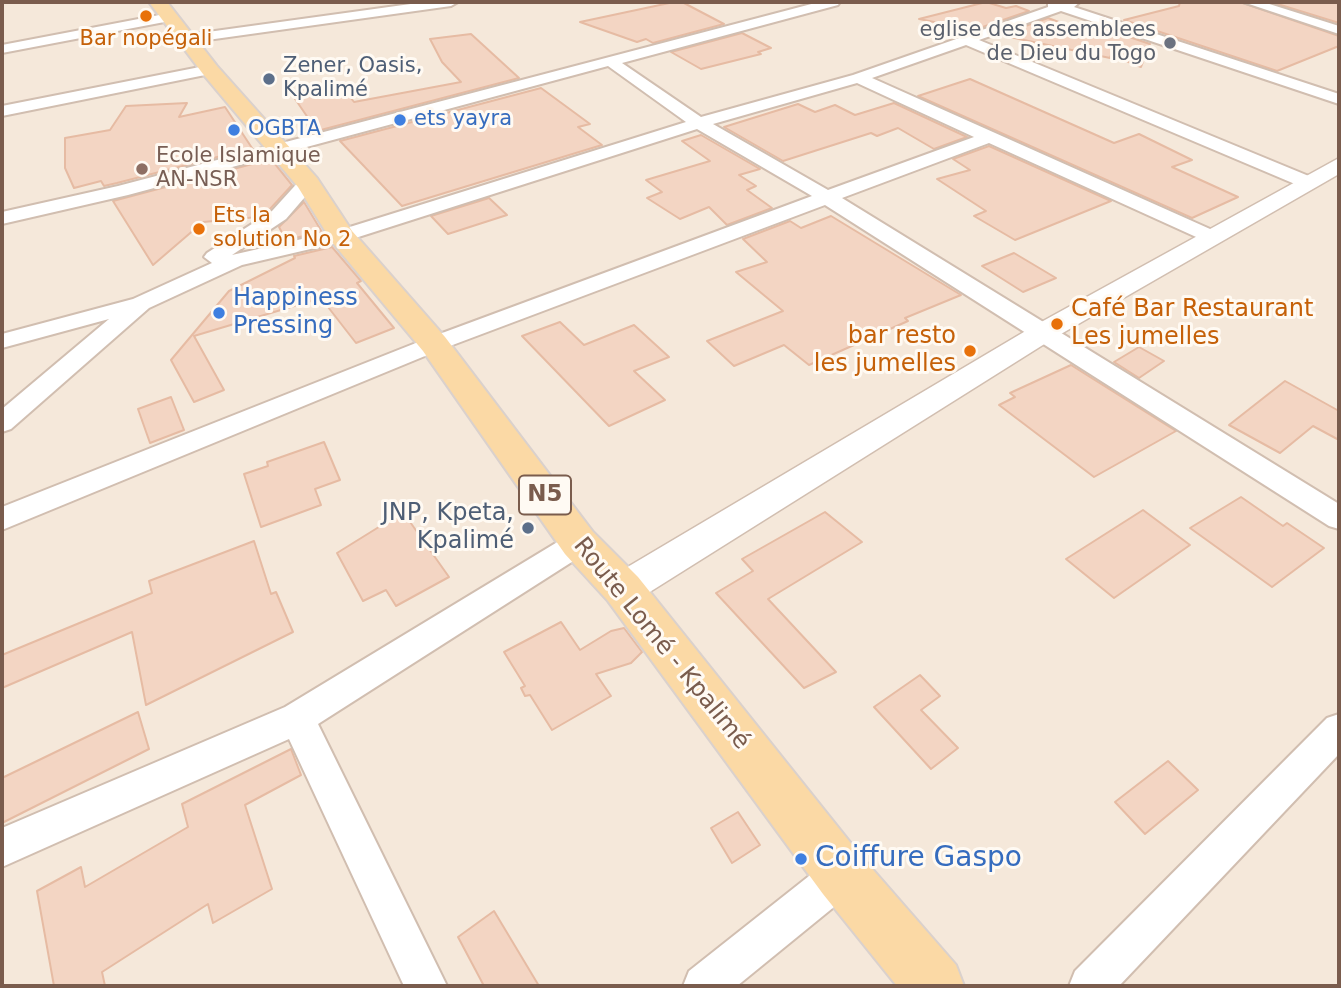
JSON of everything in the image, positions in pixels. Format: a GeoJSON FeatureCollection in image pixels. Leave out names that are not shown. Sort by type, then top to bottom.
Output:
{"type":"FeatureCollection","features":[{"type":"Feature","properties":{"kind":"main road","name":"Route Lomé - Kpalimé"},"geometry":{"type":"LineString","coordinates":[[171,19],[210,70],[308,183],[342,236],[434,344],[579,543],[623,589],[842,875],[935,986]]}},
{"type":"Feature","properties":{"kind":"street"},"geometry":{"type":"LineString","coordinates":[[2,49],[171,19],[451,2]]}},
{"type":"Feature","properties":{"kind":"street"},"geometry":{"type":"LineString","coordinates":[[2,218],[121,191],[833,2]]}},
{"type":"Feature","properties":{"kind":"street"},"geometry":{"type":"LineString","coordinates":[[1250,2],[1339,30]]}},
{"type":"Feature","properties":{"kind":"street"},"geometry":{"type":"LineString","coordinates":[[2,341],[141,303],[235,260],[342,236],[699,123],[858,78],[1059,3],[1339,99]]}},
{"type":"Feature","properties":{"kind":"street"},"geometry":{"type":"LineString","coordinates":[[964,39],[1309,183]]}},
{"type":"Feature","properties":{"kind":"street"},"geometry":{"type":"LineString","coordinates":[[611,62],[699,123],[828,198],[1339,518]]}},
{"type":"Feature","properties":{"kind":"street"},"geometry":{"type":"LineString","coordinates":[[2,111],[210,70]]}},
{"type":"Feature","properties":{"kind":"street"},"geometry":{"type":"LineString","coordinates":[[858,78],[1212,237]]}},
{"type":"Feature","properties":{"kind":"street"},"geometry":{"type":"LineString","coordinates":[[2,519],[434,344],[989,137]]}},
{"type":"Feature","properties":{"kind":"street"},"geometry":{"type":"LineString","coordinates":[[623,589],[1044,332],[1339,165]]}},
{"type":"Feature","properties":{"kind":"street"},"geometry":{"type":"LineString","coordinates":[[2,423],[141,303],[279,215],[308,183]]}},
{"type":"Feature","properties":{"kind":"street"},"geometry":{"type":"LineString","coordinates":[[2,848],[297,718],[579,543]]}},
{"type":"Feature","properties":{"kind":"street"},"geometry":{"type":"LineString","coordinates":[[297,718],[426,986]]}},
{"type":"Feature","properties":{"kind":"street"},"geometry":{"type":"LineString","coordinates":[[1090,986],[1339,730]]}},
{"type":"Feature","properties":{"kind":"street"},"geometry":{"type":"LineString","coordinates":[[704,986],[842,875]]}},
{"type":"Feature","properties":{"kind":"shaded area"},"geometry":{"type":"Polygon","coordinates":[[[2,2],[1339,2],[1339,986],[2,986],[2,2]]]}},
{"type":"Feature","properties":{"kind":"building"},"geometry":{"type":"Polygon","coordinates":[[[682,2],[724,24],[653,43],[646,39],[637,42],[580,22],[682,2]]]}},
{"type":"Feature","properties":{"kind":"building"},"geometry":{"type":"Polygon","coordinates":[[[986,2],[1006,8],[1016,6],[1029,11],[974,30],[919,19],[986,2]]]}},
{"type":"Feature","properties":{"kind":"building"},"geometry":{"type":"Polygon","coordinates":[[[1180,2],[1240,2],[1339,36],[1339,46],[1277,71],[1124,20],[1179,6],[1180,2]]]}},
{"type":"Feature","properties":{"kind":"building"},"geometry":{"type":"Polygon","coordinates":[[[1271,2],[1339,2],[1339,23],[1271,2]]]}},
{"type":"Feature","properties":{"kind":"building"},"geometry":{"type":"Polygon","coordinates":[[[1048,18],[1083,31],[1100,27],[1150,44],[1141,67],[1111,55],[1110,58],[1000,35],[1048,18]]]}},
{"type":"Feature","properties":{"kind":"building"},"geometry":{"type":"Polygon","coordinates":[[[742,33],[771,48],[758,52],[761,54],[701,69],[671,52],[742,33]]]}},
{"type":"Feature","properties":{"kind":"building"},"geometry":{"type":"Polygon","coordinates":[[[471,34],[519,78],[317,131],[291,93],[339,83],[354,102],[461,82],[442,62],[430,39],[471,34]]]}},
{"type":"Feature","properties":{"kind":"building"},"geometry":{"type":"Polygon","coordinates":[[[970,79],[1114,143],[1139,134],[1192,160],[1172,167],[1238,197],[1192,218],[918,96],[970,79]]]}},
{"type":"Feature","properties":{"kind":"building"},"geometry":{"type":"Polygon","coordinates":[[[541,88],[590,124],[578,127],[602,145],[402,206],[340,141],[541,88]]]}},
{"type":"Feature","properties":{"kind":"building"},"geometry":{"type":"Polygon","coordinates":[[[187,103],[179,117],[225,107],[252,148],[104,186],[101,181],[74,188],[65,168],[65,138],[110,130],[126,106],[187,103]]]}},
{"type":"Feature","properties":{"kind":"building"},"geometry":{"type":"Polygon","coordinates":[[[894,103],[967,137],[934,149],[898,128],[877,136],[871,133],[783,161],[724,127],[798,104],[815,112],[835,105],[855,115],[894,103]]]}},
{"type":"Feature","properties":{"kind":"building"},"geometry":{"type":"Polygon","coordinates":[[[701,135],[760,169],[739,175],[756,186],[747,190],[772,208],[727,225],[709,207],[680,219],[647,198],[662,192],[646,180],[710,161],[682,141],[701,135]]]}},
{"type":"Feature","properties":{"kind":"building"},"geometry":{"type":"Polygon","coordinates":[[[989,146],[1111,201],[1015,240],[974,216],[986,211],[937,179],[970,170],[953,159],[989,146]]]}},
{"type":"Feature","properties":{"kind":"building"},"geometry":{"type":"Polygon","coordinates":[[[271,159],[292,185],[270,209],[258,217],[203,222],[153,265],[113,201],[271,159]]]}},
{"type":"Feature","properties":{"kind":"building"},"geometry":{"type":"Polygon","coordinates":[[[489,198],[507,215],[448,234],[431,216],[489,198]]]}},
{"type":"Feature","properties":{"kind":"building"},"geometry":{"type":"Polygon","coordinates":[[[304,202],[322,232],[286,240],[279,227],[304,202]]]}},
{"type":"Feature","properties":{"kind":"building"},"geometry":{"type":"Polygon","coordinates":[[[831,216],[961,295],[905,318],[908,321],[809,365],[784,345],[734,366],[707,341],[783,311],[736,272],[767,262],[743,239],[790,221],[801,228],[831,216]]]}},
{"type":"Feature","properties":{"kind":"building"},"geometry":{"type":"Polygon","coordinates":[[[332,247],[361,281],[357,283],[394,328],[356,343],[321,298],[194,336],[224,390],[194,402],[171,360],[229,291],[295,258],[294,256],[332,247]]]}},
{"type":"Feature","properties":{"kind":"building"},"geometry":{"type":"Polygon","coordinates":[[[1014,253],[1056,278],[1023,292],[982,266],[1014,253]]]}},
{"type":"Feature","properties":{"kind":"building"},"geometry":{"type":"Polygon","coordinates":[[[560,322],[584,345],[634,325],[669,357],[634,371],[665,400],[609,426],[522,336],[560,322]]]}},
{"type":"Feature","properties":{"kind":"building"},"geometry":{"type":"Polygon","coordinates":[[[1139,347],[1164,361],[1139,378],[1114,362],[1139,347]]]}},
{"type":"Feature","properties":{"kind":"building"},"geometry":{"type":"Polygon","coordinates":[[[1071,365],[1176,431],[1094,477],[999,405],[1015,397],[1010,393],[1071,365]]]}},
{"type":"Feature","properties":{"kind":"building"},"geometry":{"type":"Polygon","coordinates":[[[1285,381],[1339,411],[1339,440],[1313,426],[1280,453],[1229,425],[1285,381]]]}},
{"type":"Feature","properties":{"kind":"building"},"geometry":{"type":"Polygon","coordinates":[[[171,397],[184,430],[150,443],[138,409],[171,397]]]}},
{"type":"Feature","properties":{"kind":"building"},"geometry":{"type":"Polygon","coordinates":[[[324,442],[340,480],[315,489],[321,505],[261,527],[244,474],[268,466],[267,462],[324,442]]]}},
{"type":"Feature","properties":{"kind":"building"},"geometry":{"type":"Polygon","coordinates":[[[1241,497],[1283,526],[1287,523],[1324,548],[1272,587],[1190,528],[1241,497]]]}},
{"type":"Feature","properties":{"kind":"building"},"geometry":{"type":"Polygon","coordinates":[[[1143,510],[1190,545],[1114,598],[1066,559],[1143,510]]]}},
{"type":"Feature","properties":{"kind":"building"},"geometry":{"type":"Polygon","coordinates":[[[403,512],[449,577],[396,606],[386,590],[363,601],[337,553],[403,512]]]}},
{"type":"Feature","properties":{"kind":"building"},"geometry":{"type":"Polygon","coordinates":[[[825,512],[862,542],[768,599],[836,672],[804,688],[716,593],[753,571],[742,559],[825,512]]]}},
{"type":"Feature","properties":{"kind":"building"},"geometry":{"type":"Polygon","coordinates":[[[254,541],[271,594],[276,592],[293,632],[146,705],[132,632],[2,688],[2,655],[152,593],[149,581],[254,541]]]}},
{"type":"Feature","properties":{"kind":"building"},"geometry":{"type":"Polygon","coordinates":[[[561,622],[580,650],[611,631],[624,628],[642,652],[631,663],[596,674],[611,696],[552,730],[530,695],[525,696],[521,688],[525,686],[504,652],[561,622]]]}},
{"type":"Feature","properties":{"kind":"building"},"geometry":{"type":"Polygon","coordinates":[[[920,675],[940,696],[921,710],[958,748],[931,769],[874,707],[920,675]]]}},
{"type":"Feature","properties":{"kind":"building"},"geometry":{"type":"Polygon","coordinates":[[[138,712],[149,749],[2,823],[2,778],[138,712]]]}},
{"type":"Feature","properties":{"kind":"building"},"geometry":{"type":"Polygon","coordinates":[[[291,749],[301,775],[245,805],[272,889],[213,923],[208,904],[102,972],[105,986],[54,986],[37,891],[81,867],[85,887],[188,827],[182,804],[291,749]]]}},
{"type":"Feature","properties":{"kind":"building"},"geometry":{"type":"Polygon","coordinates":[[[1168,761],[1198,790],[1145,834],[1115,802],[1168,761]]]}},
{"type":"Feature","properties":{"kind":"building"},"geometry":{"type":"Polygon","coordinates":[[[738,812],[760,845],[732,863],[711,828],[738,812]]]}},
{"type":"Feature","properties":{"kind":"building"},"geometry":{"type":"Polygon","coordinates":[[[494,911],[539,986],[484,986],[458,937],[494,911]]]}},
{"type":"Feature","properties":{"kind":"place","name":"Bar nopégali"},"geometry":{"type":"Point","coordinates":[146,16]}},
{"type":"Feature","properties":{"kind":"place","name":"eglise des assemblees de Dieu du Togo"},"geometry":{"type":"Point","coordinates":[1170,43]}},
{"type":"Feature","properties":{"kind":"place","name":"Zener, Oasis, Kpalimé"},"geometry":{"type":"Point","coordinates":[269,79]}},
{"type":"Feature","properties":{"kind":"place","name":"ets yayra"},"geometry":{"type":"Point","coordinates":[400,120]}},
{"type":"Feature","properties":{"kind":"place","name":"OGBTA"},"geometry":{"type":"Point","coordinates":[234,130]}},
{"type":"Feature","properties":{"kind":"place","name":"Ecole Islamique AN-NSR"},"geometry":{"type":"Point","coordinates":[142,169]}},
{"type":"Feature","properties":{"kind":"place","name":"Ets la solution No 2"},"geometry":{"type":"Point","coordinates":[199,229]}},
{"type":"Feature","properties":{"kind":"place","name":"Happiness Pressing"},"geometry":{"type":"Point","coordinates":[219,313]}},
{"type":"Feature","properties":{"kind":"place","name":"Café Bar Restaurant Les jumelles"},"geometry":{"type":"Point","coordinates":[1057,324]}},
{"type":"Feature","properties":{"kind":"place","name":"bar resto les jumelles"},"geometry":{"type":"Point","coordinates":[970,351]}},
{"type":"Feature","properties":{"kind":"place","name":"JNP, Kpeta, Kpalimé"},"geometry":{"type":"Point","coordinates":[528,528]}},
{"type":"Feature","properties":{"kind":"place","name":"Coiffure Gaspo"},"geometry":{"type":"Point","coordinates":[801,859]}}]}
